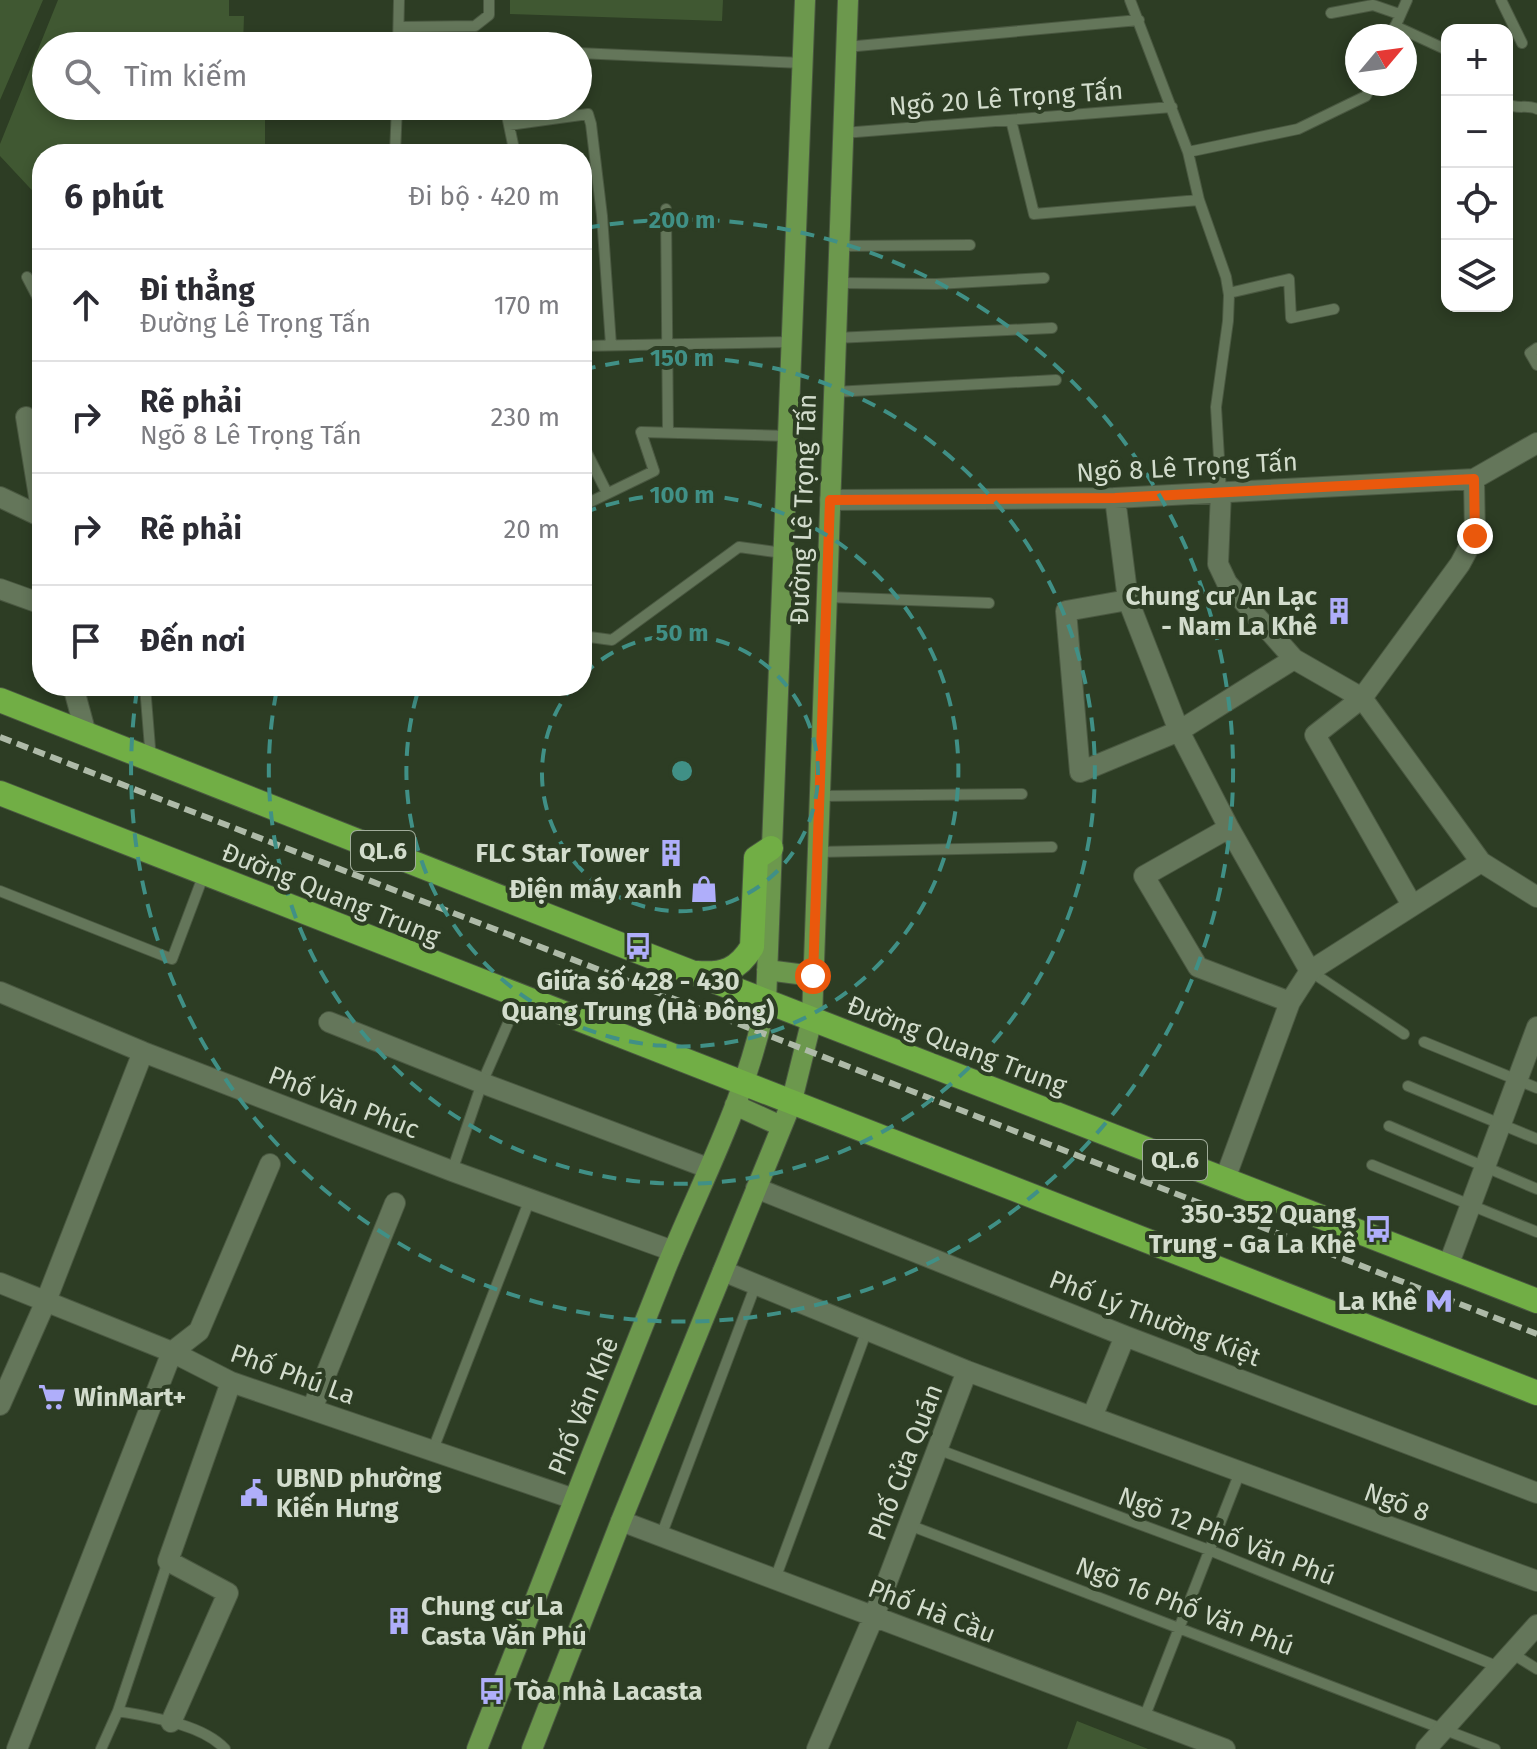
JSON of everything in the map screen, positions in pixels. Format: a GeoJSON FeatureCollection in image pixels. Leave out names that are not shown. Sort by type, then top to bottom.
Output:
{"type":"FeatureCollection","features":[{"type":"Feature","properties":{"kind":"highway","name":"Đường Quang Trung"},"geometry":{"type":"LineString","coordinates":[[0,700],[1537,1301]]}},
{"type":"Feature","properties":{"kind":"highway","name":"Đường Quang Trung"},"geometry":{"type":"LineString","coordinates":[[0,793],[519,998],[786,1115],[1537,1393]]}},
{"type":"Feature","properties":{"kind":"highway"},"geometry":{"type":"LineString","coordinates":[[693,973],[718,975],[745,958],[752,947],[756,858],[771,848]]}},
{"type":"Feature","properties":{"kind":"main road","name":"Đường Lê Trọng Tấn"},"geometry":{"type":"LineString","coordinates":[[739,1095],[760,1032],[766,1001],[805,0]]}},
{"type":"Feature","properties":{"kind":"main road","name":"Đường Lê Trọng Tấn"},"geometry":{"type":"LineString","coordinates":[[786,1115],[812,1019],[848,0]]}},
{"type":"Feature","properties":{"kind":"main road"},"geometry":{"type":"LineString","coordinates":[[767,970],[813,976]]}},
{"type":"Feature","properties":{"kind":"main road","name":"Phố Văn Khê"},"geometry":{"type":"LineString","coordinates":[[477,1749],[673,1251],[739,1095]]}},
{"type":"Feature","properties":{"kind":"main road"},"geometry":{"type":"LineString","coordinates":[[532,1749],[786,1115]]}},
{"type":"Feature","properties":{"kind":"street"},"geometry":{"type":"LineString","coordinates":[[30,415],[32,427]]}},
{"type":"Feature","properties":{"kind":"street","name":"Ngõ 8 Lê Trọng Tấn"},"geometry":{"type":"LineString","coordinates":[[830,500],[1115,498],[1474,479],[1537,443]]}},
{"type":"Feature","properties":{"kind":"street"},"geometry":{"type":"LineString","coordinates":[[1412,905],[1315,735],[1362,698],[1460,564],[1475,536],[1474,479]]}},
{"type":"Feature","properties":{"kind":"street"},"geometry":{"type":"LineString","coordinates":[[1221,492],[1218,564],[1227,583],[1294,659],[1362,698],[1481,862],[1537,897]]}},
{"type":"Feature","properties":{"kind":"street"},"geometry":{"type":"LineString","coordinates":[[0,497],[32,511]]}},
{"type":"Feature","properties":{"kind":"street"},"geometry":{"type":"LineString","coordinates":[[1115,498],[1128,600],[1179,731],[1229,828],[1310,971]]}},
{"type":"Feature","properties":{"kind":"street"},"geometry":{"type":"LineString","coordinates":[[0,589],[32,600]]}},
{"type":"Feature","properties":{"kind":"street"},"geometry":{"type":"LineString","coordinates":[[1128,600],[1066,611],[1080,772],[1179,731],[1294,659]]}},
{"type":"Feature","properties":{"kind":"street"},"geometry":{"type":"LineString","coordinates":[[76,696],[86,734]]}},
{"type":"Feature","properties":{"kind":"street"},"geometry":{"type":"LineString","coordinates":[[1229,828],[1144,876],[1198,967],[1290,1002]]}},
{"type":"Feature","properties":{"kind":"street"},"geometry":{"type":"LineString","coordinates":[[1225,1179],[1290,1002],[1310,971],[1481,862]]}},
{"type":"Feature","properties":{"kind":"street","name":"Phố Văn Phúc"},"geometry":{"type":"LineString","coordinates":[[1,996],[452,1171],[673,1251]]}},
{"type":"Feature","properties":{"kind":"street"},"geometry":{"type":"LineString","coordinates":[[329,1022],[708,1168]]}},
{"type":"Feature","properties":{"kind":"street"},"geometry":{"type":"LineString","coordinates":[[1448,1266],[1537,1028]]}},
{"type":"Feature","properties":{"kind":"street"},"geometry":{"type":"LineString","coordinates":[[0,1405],[46,1301],[143,1052]]}},
{"type":"Feature","properties":{"kind":"street"},"geometry":{"type":"LineString","coordinates":[[17,1749],[172,1352],[199,1331],[270,1164]]}},
{"type":"Feature","properties":{"kind":"street","name":"Phố Lý Thường Kiệt"},"geometry":{"type":"LineString","coordinates":[[756,1188],[1125,1336],[1537,1493]]}},
{"type":"Feature","properties":{"kind":"street"},"geometry":{"type":"LineString","coordinates":[[312,1409],[395,1203]]}},
{"type":"Feature","properties":{"kind":"street","name":"Ngõ 8"},"geometry":{"type":"LineString","coordinates":[[723,1271],[967,1371],[1537,1581]]}},
{"type":"Feature","properties":{"kind":"street","name":"Phố Phú La"},"geometry":{"type":"LineString","coordinates":[[0,1283],[172,1352],[231,1382],[574,1499]]}},
{"type":"Feature","properties":{"kind":"street"},"geometry":{"type":"LineString","coordinates":[[1092,1417],[1125,1336]]}},
{"type":"Feature","properties":{"kind":"street","name":"Phố Cửa Quán"},"geometry":{"type":"LineString","coordinates":[[817,1749],[874,1616],[967,1371]]}},
{"type":"Feature","properties":{"kind":"street"},"geometry":{"type":"LineString","coordinates":[[171,1722],[228,1593],[168,1561],[231,1382]]}},
{"type":"Feature","properties":{"kind":"street","name":"Phố Hà Cầu"},"geometry":{"type":"LineString","coordinates":[[621,1521],[1225,1749]]}},
{"type":"Feature","properties":{"kind":"street"},"geometry":{"type":"LineString","coordinates":[[1426,1749],[1537,1625]]}},
{"type":"Feature","properties":{"kind":"lane"},"geometry":{"type":"LineString","coordinates":[[399,0],[399,32]]}},
{"type":"Feature","properties":{"kind":"lane"},"geometry":{"type":"LineString","coordinates":[[399,27],[475,26],[489,15],[489,0]]}},
{"type":"Feature","properties":{"kind":"lane"},"geometry":{"type":"LineString","coordinates":[[1130,0],[1188,152],[1199,200],[1229,293],[1216,407],[1221,492]]}},
{"type":"Feature","properties":{"kind":"lane"},"geometry":{"type":"LineString","coordinates":[[1395,24],[1407,0]]}},
{"type":"Feature","properties":{"kind":"lane"},"geometry":{"type":"LineString","coordinates":[[1501,0],[1522,43]]}},
{"type":"Feature","properties":{"kind":"lane"},"geometry":{"type":"LineString","coordinates":[[1331,13],[1373,5],[1399,14]]}},
{"type":"Feature","properties":{"kind":"lane"},"geometry":{"type":"LineString","coordinates":[[846,47],[1139,20]]}},
{"type":"Feature","properties":{"kind":"lane"},"geometry":{"type":"LineString","coordinates":[[1417,39],[1441,48]]}},
{"type":"Feature","properties":{"kind":"lane"},"geometry":{"type":"LineString","coordinates":[[592,54],[802,63]]}},
{"type":"Feature","properties":{"kind":"lane"},"geometry":{"type":"LineString","coordinates":[[1188,152],[1298,129],[1366,96]]}},
{"type":"Feature","properties":{"kind":"lane"},"geometry":{"type":"LineString","coordinates":[[1513,107],[1532,106],[1537,109]]}},
{"type":"Feature","properties":{"kind":"lane","name":"Ngõ 20 Lê Trọng Tấn"},"geometry":{"type":"LineString","coordinates":[[843,133],[1172,107]]}},
{"type":"Feature","properties":{"kind":"lane"},"geometry":{"type":"LineString","coordinates":[[395,144],[396,120]]}},
{"type":"Feature","properties":{"kind":"lane"},"geometry":{"type":"LineString","coordinates":[[508,120],[513,144]]}},
{"type":"Feature","properties":{"kind":"lane"},"geometry":{"type":"LineString","coordinates":[[509,125],[545,120]]}},
{"type":"Feature","properties":{"kind":"lane"},"geometry":{"type":"LineString","coordinates":[[590,120],[602,216],[611,345]]}},
{"type":"Feature","properties":{"kind":"lane"},"geometry":{"type":"LineString","coordinates":[[1011,120],[1034,214],[1199,200]]}},
{"type":"Feature","properties":{"kind":"lane"},"geometry":{"type":"LineString","coordinates":[[666,209],[668,433]]}},
{"type":"Feature","properties":{"kind":"lane"},"geometry":{"type":"LineString","coordinates":[[839,246],[970,245]]}},
{"type":"Feature","properties":{"kind":"lane"},"geometry":{"type":"LineString","coordinates":[[27,277],[32,287]]}},
{"type":"Feature","properties":{"kind":"lane"},"geometry":{"type":"LineString","coordinates":[[837,283],[936,284],[1044,278]]}},
{"type":"Feature","properties":{"kind":"lane"},"geometry":{"type":"LineString","coordinates":[[1229,293],[1289,279],[1291,318],[1334,309]]}},
{"type":"Feature","properties":{"kind":"lane"},"geometry":{"type":"LineString","coordinates":[[835,338],[1052,328]]}},
{"type":"Feature","properties":{"kind":"lane"},"geometry":{"type":"LineString","coordinates":[[592,346],[791,342]]}},
{"type":"Feature","properties":{"kind":"lane"},"geometry":{"type":"LineString","coordinates":[[1537,348],[1530,353],[1537,365]]}},
{"type":"Feature","properties":{"kind":"lane"},"geometry":{"type":"LineString","coordinates":[[834,392],[1056,380]]}},
{"type":"Feature","properties":{"kind":"lane"},"geometry":{"type":"LineString","coordinates":[[592,501],[654,471],[641,432],[788,436]]}},
{"type":"Feature","properties":{"kind":"lane"},"geometry":{"type":"LineString","coordinates":[[592,463],[607,493]]}},
{"type":"Feature","properties":{"kind":"lane"},"geometry":{"type":"LineString","coordinates":[[592,637],[612,640],[739,547],[783,553]]}},
{"type":"Feature","properties":{"kind":"lane"},"geometry":{"type":"LineString","coordinates":[[827,597],[989,603]]}},
{"type":"Feature","properties":{"kind":"lane"},"geometry":{"type":"LineString","coordinates":[[146,696],[151,760]]}},
{"type":"Feature","properties":{"kind":"lane"},"geometry":{"type":"LineString","coordinates":[[820,796],[1022,794]]}},
{"type":"Feature","properties":{"kind":"lane"},"geometry":{"type":"LineString","coordinates":[[817,852],[1052,847]]}},
{"type":"Feature","properties":{"kind":"lane"},"geometry":{"type":"LineString","coordinates":[[0,891],[172,959],[204,874]]}},
{"type":"Feature","properties":{"kind":"lane"},"geometry":{"type":"LineString","coordinates":[[1310,971],[1404,1034]]}},
{"type":"Feature","properties":{"kind":"lane"},"geometry":{"type":"LineString","coordinates":[[452,1171],[482,1083],[519,998]]}},
{"type":"Feature","properties":{"kind":"lane"},"geometry":{"type":"LineString","coordinates":[[1424,1042],[1537,1088]]}},
{"type":"Feature","properties":{"kind":"lane"},"geometry":{"type":"LineString","coordinates":[[1408,1086],[1537,1139]]}},
{"type":"Feature","properties":{"kind":"lane"},"geometry":{"type":"LineString","coordinates":[[1389,1126],[1537,1189]]}},
{"type":"Feature","properties":{"kind":"lane"},"geometry":{"type":"LineString","coordinates":[[1372,1165],[1537,1232]]}},
{"type":"Feature","properties":{"kind":"lane"},"geometry":{"type":"LineString","coordinates":[[432,1452],[530,1199]]}},
{"type":"Feature","properties":{"kind":"lane"},"geometry":{"type":"LineString","coordinates":[[661,1536],[756,1284]]}},
{"type":"Feature","properties":{"kind":"lane"},"geometry":{"type":"LineString","coordinates":[[775,1579],[867,1330]]}},
{"type":"Feature","properties":{"kind":"lane","name":"Ngõ 12 Phố Văn Phú"},"geometry":{"type":"LineString","coordinates":[[937,1449],[1506,1661],[1537,1669]]}},
{"type":"Feature","properties":{"kind":"lane"},"geometry":{"type":"LineString","coordinates":[[1144,1718],[1240,1472]]}},
{"type":"Feature","properties":{"kind":"lane","name":"Ngõ 16 Phố Văn Phú"},"geometry":{"type":"LineString","coordinates":[[909,1525],[1495,1749]]}},
{"type":"Feature","properties":{"kind":"lane"},"geometry":{"type":"LineString","coordinates":[[101,1749],[118,1711],[168,1561]]}},
{"type":"Feature","properties":{"kind":"lane"},"geometry":{"type":"LineString","coordinates":[[118,1711],[171,1722],[216,1739],[225,1749]]}},
{"type":"Feature","properties":{"kind":"green space"},"geometry":{"type":"Polygon","coordinates":[[[0,0],[43,0],[0,100],[0,0]]]}},
{"type":"Feature","properties":{"kind":"green space"},"geometry":{"type":"Polygon","coordinates":[[[58,0],[229,0],[229,16],[244,16],[243,32],[45,32],[58,0]]]}},
{"type":"Feature","properties":{"kind":"green space"},"geometry":{"type":"Polygon","coordinates":[[[510,0],[723,0],[722,21],[510,14],[510,0]]]}},
{"type":"Feature","properties":{"kind":"green space"},"geometry":{"type":"Polygon","coordinates":[[[32,65],[32,120],[265,120],[265,144],[32,144],[32,190],[0,156],[0,144],[32,65]]]}},
{"type":"Feature","properties":{"kind":"green space"},"geometry":{"type":"Polygon","coordinates":[[[1077,1721],[1148,1749],[1067,1749],[1077,1721]]]}},
{"type":"Feature","properties":{"kind":"railway"},"geometry":{"type":"LineString","coordinates":[[0,737],[1537,1334]]}},
{"type":"Feature","properties":{"kind":"place","name":"Chung cư An Lạc - Nam La Khê"},"geometry":{"type":"Point","coordinates":[1339,611]}},
{"type":"Feature","properties":{"kind":"place","name":"FLC Star Tower"},"geometry":{"type":"Point","coordinates":[671,853]}},
{"type":"Feature","properties":{"kind":"place","name":"Điện máy xanh"},"geometry":{"type":"Point","coordinates":[704,889]}},
{"type":"Feature","properties":{"kind":"place","name":"Giữa số 428 - 430 Quang Trung (Hà Đông)"},"geometry":{"type":"Point","coordinates":[638,946]}},
{"type":"Feature","properties":{"kind":"place","name":"350-352 Quang Trung - Ga La Khê"},"geometry":{"type":"Point","coordinates":[1378,1229]}},
{"type":"Feature","properties":{"kind":"place","name":"La Khê"},"geometry":{"type":"Point","coordinates":[1439,1301]}},
{"type":"Feature","properties":{"kind":"place","name":"WinMart+"},"geometry":{"type":"Point","coordinates":[52,1397]}},
{"type":"Feature","properties":{"kind":"place","name":"UBND phường Kiến Hưng"},"geometry":{"type":"Point","coordinates":[254,1493]}},
{"type":"Feature","properties":{"kind":"place","name":"Chung cư La Casta Văn Phú"},"geometry":{"type":"Point","coordinates":[399,1621]}},
{"type":"Feature","properties":{"kind":"place","name":"Tòa nhà Lacasta"},"geometry":{"type":"Point","coordinates":[492,1691]}},
{"type":"Feature","properties":{"kind":"route"},"geometry":{"type":"LineString","coordinates":[[813,976],[830,500],[1115,498],[1474,479],[1475,536]]}}]}
